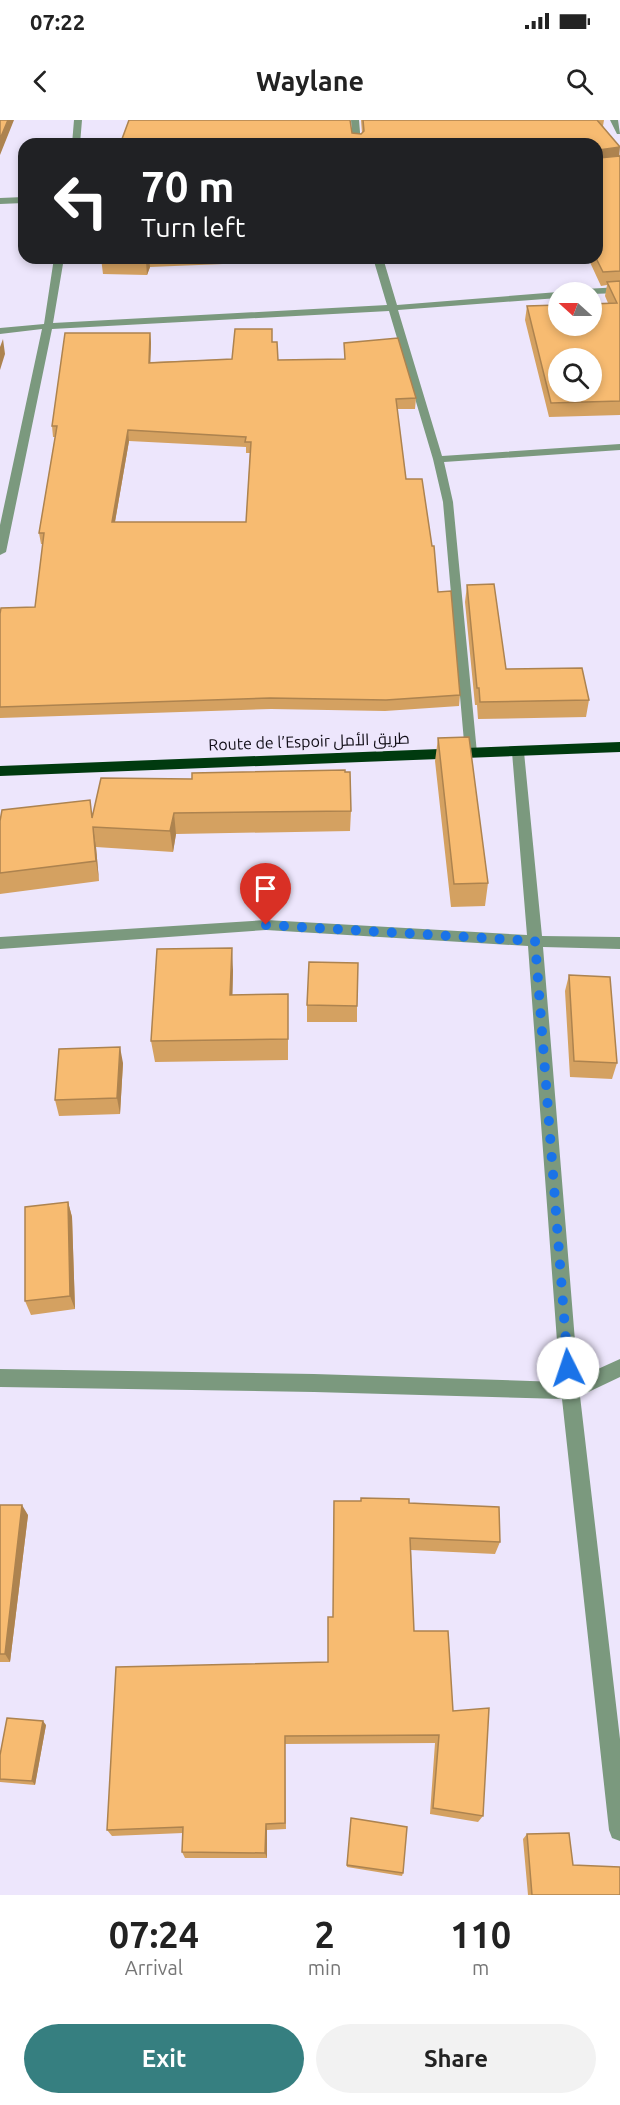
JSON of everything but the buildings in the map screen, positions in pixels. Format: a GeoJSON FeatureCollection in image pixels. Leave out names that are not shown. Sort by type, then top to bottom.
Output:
{"type":"FeatureCollection","features":[{"type":"Feature","properties":{"kind":"highway","name":"Route de l’Espoir طريق الأمل"},"geometry":{"type":"LineString","coordinates":[[0,771],[620,747]]}},
{"type":"Feature","properties":{"kind":"street"},"geometry":{"type":"LineString","coordinates":[[76,138],[78,120]]}},
{"type":"Feature","properties":{"kind":"street"},"geometry":{"type":"LineString","coordinates":[[356,120],[357,138]]}},
{"type":"Feature","properties":{"kind":"street"},"geometry":{"type":"LineString","coordinates":[[614,120],[620,132]]}},
{"type":"Feature","properties":{"kind":"street"},"geometry":{"type":"LineString","coordinates":[[0,201],[18,200]]}},
{"type":"Feature","properties":{"kind":"street"},"geometry":{"type":"LineString","coordinates":[[0,552],[5,508],[48,326],[58,264]]}},
{"type":"Feature","properties":{"kind":"street"},"geometry":{"type":"LineString","coordinates":[[380,264],[438,459],[447,502],[471,753]]}},
{"type":"Feature","properties":{"kind":"street"},"geometry":{"type":"LineString","coordinates":[[602,291],[620,290]]}},
{"type":"Feature","properties":{"kind":"street"},"geometry":{"type":"LineString","coordinates":[[0,331],[48,326],[391,308],[548,296]]}},
{"type":"Feature","properties":{"kind":"street"},"geometry":{"type":"LineString","coordinates":[[438,459],[620,447]]}},
{"type":"Feature","properties":{"kind":"street"},"geometry":{"type":"LineString","coordinates":[[518,752],[570,1392],[620,1830]]}},
{"type":"Feature","properties":{"kind":"street"},"geometry":{"type":"LineString","coordinates":[[0,943],[266,925],[535,941],[620,943]]}},
{"type":"Feature","properties":{"kind":"street"},"geometry":{"type":"LineString","coordinates":[[0,1378],[314,1383],[570,1392],[620,1368]]}},
{"type":"Feature","properties":{"kind":"route"},"geometry":{"type":"LineString","coordinates":[[266,925],[535,941],[568,1368]]}}]}
